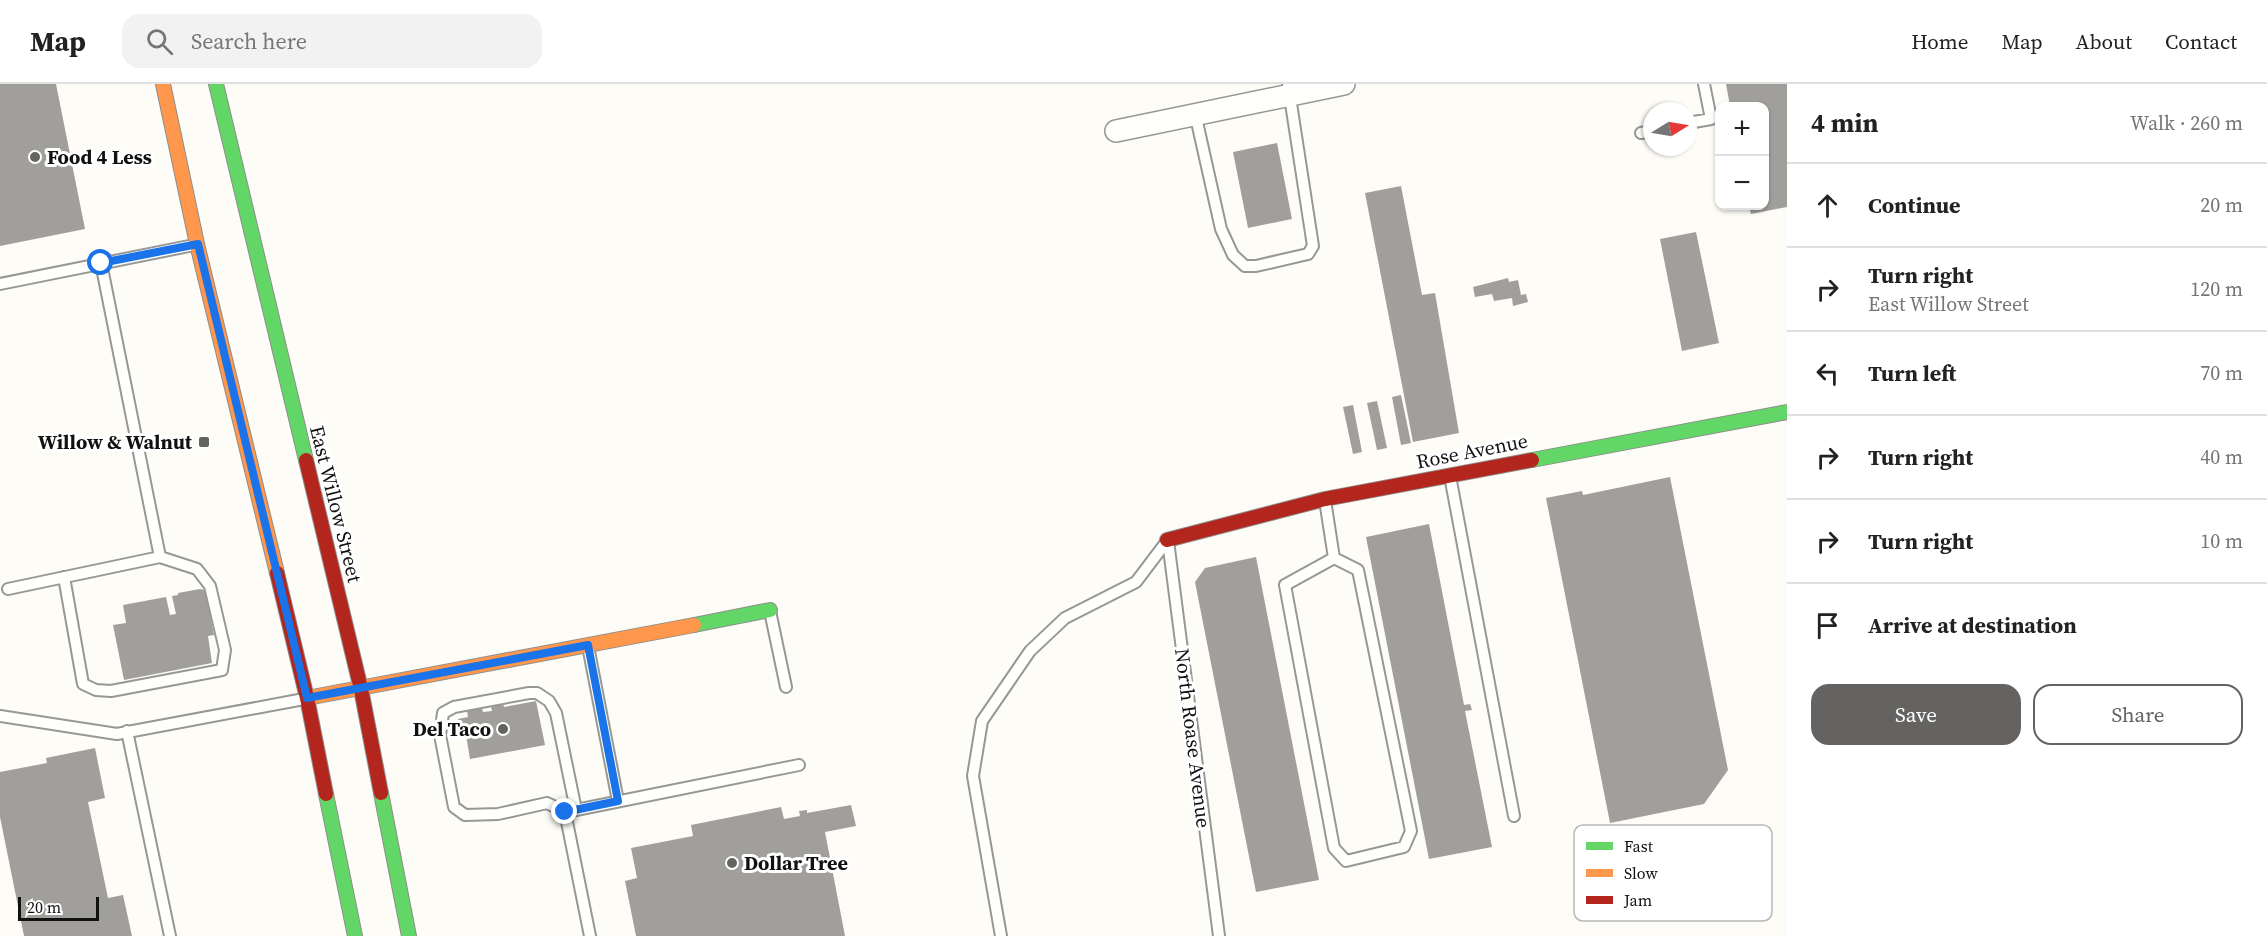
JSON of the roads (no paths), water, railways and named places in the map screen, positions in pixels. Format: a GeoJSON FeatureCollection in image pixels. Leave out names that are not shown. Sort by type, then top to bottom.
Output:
{"type":"FeatureCollection","features":[{"type":"Feature","properties":{"kind":"main road"},"geometry":{"type":"LineString","coordinates":[[163,84],[198,244],[307,698],[355,936]]}},
{"type":"Feature","properties":{"kind":"main road","name":"East Willow Street"},"geometry":{"type":"LineString","coordinates":[[216,84],[361,689],[409,936]]}},
{"type":"Feature","properties":{"kind":"main road","name":"Rose Avenue"},"geometry":{"type":"LineString","coordinates":[[1167,540],[1324,500],[1787,412]]}},
{"type":"Feature","properties":{"kind":"main road"},"geometry":{"type":"LineString","coordinates":[[307,698],[770,610]]}},
{"type":"Feature","properties":{"kind":"street"},"geometry":{"type":"LineString","coordinates":[[1116,130],[1196,113],[1289,89],[1344,84]]}},
{"type":"Feature","properties":{"kind":"lane"},"geometry":{"type":"LineString","coordinates":[[1697,121],[1711,119],[1704,84]]}},
{"type":"Feature","properties":{"kind":"lane"},"geometry":{"type":"LineString","coordinates":[[1196,113],[1221,229],[1233,255],[1245,266],[1256,266],[1308,254],[1313,246],[1289,89]]}},
{"type":"Feature","properties":{"kind":"lane"},"geometry":{"type":"LineString","coordinates":[[0,284],[198,244]]}},
{"type":"Feature","properties":{"kind":"lane"},"geometry":{"type":"LineString","coordinates":[[101,263],[160,557]]}},
{"type":"Feature","properties":{"kind":"lane"},"geometry":{"type":"LineString","coordinates":[[1450,476],[1514,816]]}},
{"type":"Feature","properties":{"kind":"lane"},"geometry":{"type":"LineString","coordinates":[[1324,500],[1334,558]]}},
{"type":"Feature","properties":{"kind":"lane"},"geometry":{"type":"LineString","coordinates":[[1001,936],[973,776],[982,721],[1030,651],[1065,618],[1136,582],[1167,540]]}},
{"type":"Feature","properties":{"kind":"lane","name":"North Roase Avenue"},"geometry":{"type":"LineString","coordinates":[[1167,540],[1219,936]]}},
{"type":"Feature","properties":{"kind":"lane"},"geometry":{"type":"LineString","coordinates":[[8,589],[64,577],[160,557],[197,570],[210,586],[225,650],[222,670],[111,692],[96,690],[83,684],[64,577]]}},
{"type":"Feature","properties":{"kind":"lane"},"geometry":{"type":"LineString","coordinates":[[1334,558],[1358,570],[1411,831],[1404,847],[1346,861],[1334,848],[1285,585],[1334,558]]}},
{"type":"Feature","properties":{"kind":"lane"},"geometry":{"type":"LineString","coordinates":[[770,610],[786,687]]}},
{"type":"Feature","properties":{"kind":"lane"},"geometry":{"type":"LineString","coordinates":[[588,645],[618,801]]}},
{"type":"Feature","properties":{"kind":"lane"},"geometry":{"type":"LineString","coordinates":[[590,936],[571,811],[556,713],[549,701],[537,693],[454,707],[443,713],[440,735],[454,807],[465,815],[498,814],[547,803],[571,811],[799,765]]}},
{"type":"Feature","properties":{"kind":"lane"},"geometry":{"type":"LineString","coordinates":[[0,716],[117,734],[307,698]]}},
{"type":"Feature","properties":{"kind":"lane"},"geometry":{"type":"LineString","coordinates":[[127,731],[170,936]]}},
{"type":"Feature","properties":{"kind":"place","name":"Food 4 Less"},"geometry":{"type":"Point","coordinates":[35,157]}},
{"type":"Feature","properties":{"kind":"place","name":"Willow & Walnut"},"geometry":{"type":"Point","coordinates":[204,442]}},
{"type":"Feature","properties":{"kind":"place","name":"Del Taco"},"geometry":{"type":"Point","coordinates":[503,729]}},
{"type":"Feature","properties":{"kind":"place","name":"Dollar Tree"},"geometry":{"type":"Point","coordinates":[732,863]}}]}
